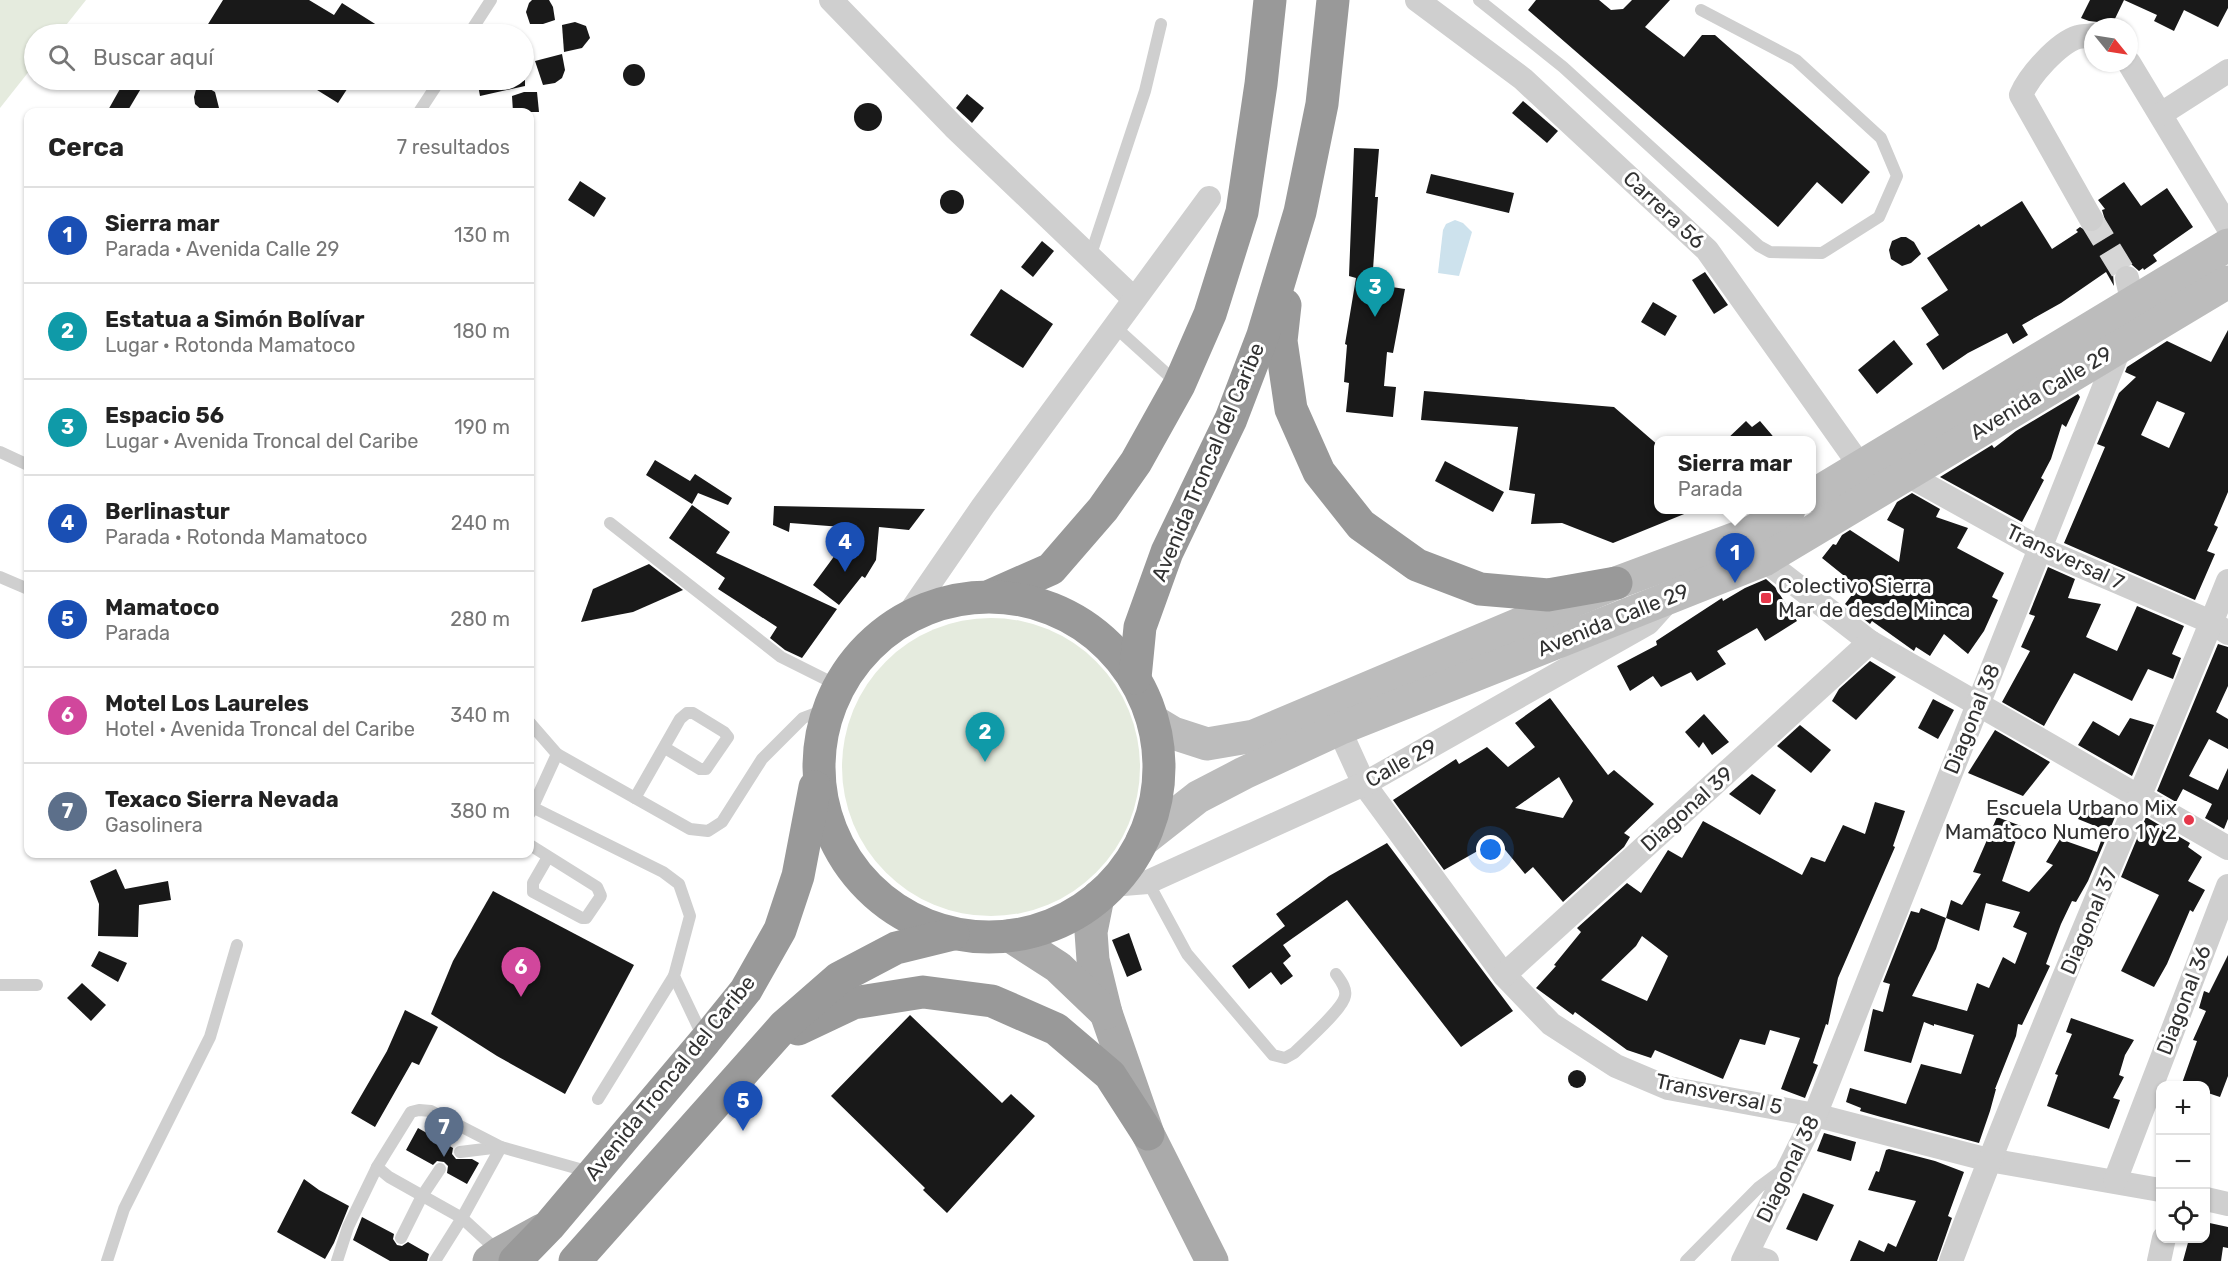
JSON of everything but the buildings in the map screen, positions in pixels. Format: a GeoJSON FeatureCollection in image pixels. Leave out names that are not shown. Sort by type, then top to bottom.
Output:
{"type":"FeatureCollection","features":[{"type":"Feature","properties":{"kind":"highway"},"geometry":{"type":"LineString","coordinates":[[991,596],[1051,569],[1103,510],[1136,462],[1179,385],[1210,314],[1242,212],[1261,84],[1270,0]]}},
{"type":"Feature","properties":{"kind":"highway","name":"Avenida Troncal del Caribe"},"geometry":{"type":"LineString","coordinates":[[1135,678],[1140,627],[1167,552],[1231,419],[1263,335],[1300,212],[1322,104],[1333,0]]}},
{"type":"Feature","properties":{"kind":"highway"},"geometry":{"type":"LineString","coordinates":[[1300,212],[1289,273],[1281,341],[1291,409],[1318,472],[1361,525],[1417,565],[1480,589],[1548,595],[1616,583]]}},
{"type":"Feature","properties":{"kind":"highway"},"geometry":{"type":"LineString","coordinates":[[575,1261],[784,1026],[839,978],[896,948],[953,934],[1010,936],[1057,923],[1105,891],[1128,864],[1142,841],[1155,802],[1159,761],[1153,721],[1135,678],[1114,650],[1088,627],[1059,610],[1026,600],[991,596],[947,601],[906,618],[876,639],[851,667],[822,734],[819,771],[829,827],[857,876],[900,913],[953,934]]}},
{"type":"Feature","properties":{"kind":"highway","name":"Avenida Troncal del Caribe"},"geometry":{"type":"LineString","coordinates":[[501,1258],[549,1227],[746,990],[780,930],[798,876],[819,771]]}},
{"type":"Feature","properties":{"kind":"highway"},"geometry":{"type":"LineString","coordinates":[[737,1080],[790,1033],[853,1003],[923,992],[934,993],[993,1001],[1056,1029],[1110,1075],[1148,1134]]}},
{"type":"Feature","properties":{"kind":"main road","name":"Avenida Calle 29"},"geometry":{"type":"LineString","coordinates":[[1816,494],[2130,291],[2228,245]]}},
{"type":"Feature","properties":{"kind":"main road","name":"Avenida Calle 29"},"geometry":{"type":"LineString","coordinates":[[1142,841],[1198,797],[1339,729],[1764,560],[2120,346],[2221,292]]}},
{"type":"Feature","properties":{"kind":"main road","name":"Avenida Calle 29"},"geometry":{"type":"LineString","coordinates":[[1153,721],[1173,733],[1207,744],[1254,736],[1616,583],[1750,533],[1782,514]]}},
{"type":"Feature","properties":{"kind":"main road"},"geometry":{"type":"LineString","coordinates":[[1105,891],[1091,932],[1093,960],[1106,1012],[1148,1134],[1212,1261]]}},
{"type":"Feature","properties":{"kind":"main road"},"geometry":{"type":"LineString","coordinates":[[1010,936],[1058,967],[1106,1012]]}},
{"type":"Feature","properties":{"kind":"street"},"geometry":{"type":"LineString","coordinates":[[831,0],[954,127],[1133,298]]}},
{"type":"Feature","properties":{"kind":"street","name":"Carrera 56"},"geometry":{"type":"LineString","coordinates":[[1417,0],[1523,79],[1707,249],[1861,466]]}},
{"type":"Feature","properties":{"kind":"street"},"geometry":{"type":"LineString","coordinates":[[2084,37],[2062,46],[2026,82],[2021,94],[2091,219]]}},
{"type":"Feature","properties":{"kind":"street"},"geometry":{"type":"LineString","coordinates":[[2162,114],[2228,71]]}},
{"type":"Feature","properties":{"kind":"street"},"geometry":{"type":"LineString","coordinates":[[2135,72],[2228,227]]}},
{"type":"Feature","properties":{"kind":"street"},"geometry":{"type":"LineString","coordinates":[[906,618],[983,506],[1133,298],[1209,198]]}},
{"type":"Feature","properties":{"kind":"street","name":"Diagonal 38"},"geometry":{"type":"LineString","coordinates":[[1752,1259],[1815,1114],[2120,346],[2130,291]]}},
{"type":"Feature","properties":{"kind":"street","name":"Transversal 7"},"geometry":{"type":"LineString","coordinates":[[1906,474],[2039,548],[2220,628]]}},
{"type":"Feature","properties":{"kind":"street"},"geometry":{"type":"LineString","coordinates":[[1764,560],[1870,642],[2228,848]]}},
{"type":"Feature","properties":{"kind":"street","name":"Diagonal 37"},"geometry":{"type":"LineString","coordinates":[[1952,1261],[1989,1160],[2140,798],[2220,628],[2228,581]]}},
{"type":"Feature","properties":{"kind":"street","name":"Calle 29"},"geometry":{"type":"LineString","coordinates":[[1105,891],[1148,882],[1364,784],[1648,623],[1664,607],[1669,598]]}},
{"type":"Feature","properties":{"kind":"street","name":"Diagonal 39"},"geometry":{"type":"LineString","coordinates":[[1504,975],[1870,642]]}},
{"type":"Feature","properties":{"kind":"street","name":"Transversal 5"},"geometry":{"type":"LineString","coordinates":[[1339,729],[1364,784],[1504,975],[1551,1024],[1616,1066],[1668,1088],[1815,1114],[1989,1160],[2115,1180],[2156,1189]]}},
{"type":"Feature","properties":{"kind":"street","name":"Diagonal 36"},"geometry":{"type":"LineString","coordinates":[[2115,1180],[2228,886]]}},
{"type":"Feature","properties":{"kind":"street"},"geometry":{"type":"LineString","coordinates":[[2210,1200],[2228,1204]]}},
{"type":"Feature","properties":{"kind":"street"},"geometry":{"type":"LineString","coordinates":[[2159,1261],[2163,1243]]}},
{"type":"Feature","properties":{"kind":"lane"},"geometry":{"type":"LineString","coordinates":[[475,24],[491,0]]}},
{"type":"Feature","properties":{"kind":"lane"},"geometry":{"type":"LineString","coordinates":[[1479,0],[1563,67],[1758,246],[1770,252],[1822,253],[1879,217],[1897,176],[1881,138],[1796,60],[1701,10]]}},
{"type":"Feature","properties":{"kind":"lane"},"geometry":{"type":"LineString","coordinates":[[1090,257],[1145,91],[1161,24]]}},
{"type":"Feature","properties":{"kind":"lane"},"geometry":{"type":"LineString","coordinates":[[422,108],[434,90]]}},
{"type":"Feature","properties":{"kind":"lane"},"geometry":{"type":"LineString","coordinates":[[1114,326],[1179,385]]}},
{"type":"Feature","properties":{"kind":"lane"},"geometry":{"type":"LineString","coordinates":[[0,452],[24,463]]}},
{"type":"Feature","properties":{"kind":"lane"},"geometry":{"type":"LineString","coordinates":[[534,728],[557,754],[690,829],[708,831],[722,822],[762,759],[803,718],[837,697],[781,657],[610,523]]}},
{"type":"Feature","properties":{"kind":"lane"},"geometry":{"type":"LineString","coordinates":[[0,577],[24,587]]}},
{"type":"Feature","properties":{"kind":"lane"},"geometry":{"type":"LineString","coordinates":[[635,798],[681,718],[687,713],[693,713],[724,732],[728,737],[706,769],[700,769],[665,748]]}},
{"type":"Feature","properties":{"kind":"lane"},"geometry":{"type":"LineString","coordinates":[[534,802],[557,754]]}},
{"type":"Feature","properties":{"kind":"lane"},"geometry":{"type":"LineString","coordinates":[[534,812],[663,872],[679,884],[690,916],[674,976],[598,1099]]}},
{"type":"Feature","properties":{"kind":"lane"},"geometry":{"type":"LineString","coordinates":[[534,848],[600,891],[601,896],[586,918],[533,892],[533,883],[548,857]]}},
{"type":"Feature","properties":{"kind":"lane"},"geometry":{"type":"LineString","coordinates":[[1148,882],[1187,954],[1273,1055],[1285,1058],[1294,1053],[1340,1008],[1345,997],[1345,988],[1336,974]]}},
{"type":"Feature","properties":{"kind":"lane"},"geometry":{"type":"LineString","coordinates":[[107,1261],[124,1209],[210,1037],[237,945]]}},
{"type":"Feature","properties":{"kind":"lane"},"geometry":{"type":"LineString","coordinates":[[674,976],[705,1041]]}},
{"type":"Feature","properties":{"kind":"lane"},"geometry":{"type":"LineString","coordinates":[[0,985],[37,985]]}},
{"type":"Feature","properties":{"kind":"lane"},"geometry":{"type":"LineString","coordinates":[[337,1261],[348,1227],[377,1167],[411,1112],[431,1111],[501,1147],[594,1173]]}},
{"type":"Feature","properties":{"kind":"lane"},"geometry":{"type":"LineString","coordinates":[[460,1152],[501,1147]]}},
{"type":"Feature","properties":{"kind":"lane"},"geometry":{"type":"LineString","coordinates":[[435,1261],[462,1218],[501,1147]]}},
{"type":"Feature","properties":{"kind":"lane"},"geometry":{"type":"LineString","coordinates":[[1686,1261],[1759,1187],[1793,1162]]}},
{"type":"Feature","properties":{"kind":"lane"},"geometry":{"type":"LineString","coordinates":[[377,1167],[462,1218],[501,1258]]}},
{"type":"Feature","properties":{"kind":"lane"},"geometry":{"type":"LineString","coordinates":[[401,1238],[422,1196],[440,1169]]}},
{"type":"Feature","properties":{"kind":"shaded area"},"geometry":{"type":"Polygon","coordinates":[[[0,0],[86,0],[67,24],[24,24],[24,78],[0,108],[0,0]]]}},
{"type":"Feature","properties":{"kind":"shaded area"},"geometry":{"type":"Polygon","coordinates":[[[976,618],[1006,618],[1034,624],[1061,635],[1086,651],[1107,672],[1123,697],[1134,724],[1140,752],[1138,796],[1123,837],[1107,862],[1086,883],[1061,899],[1034,910],[1006,916],[976,916],[948,910],[921,899],[896,883],[875,862],[859,837],[848,810],[842,782],[842,752],[848,724],[859,697],[875,672],[896,651],[921,635],[948,624],[976,618]]]}},
{"type":"Feature","properties":{"kind":"water"},"geometry":{"type":"Polygon","coordinates":[[[1455,220],[1463,223],[1472,232],[1459,276],[1438,273],[1443,230],[1446,224],[1455,220]]]}},
{"type":"Feature","properties":{"kind":"tunnel"},"geometry":{"type":"LineString","coordinates":[[2091,219],[2127,278]]}},
{"type":"Feature","properties":{"kind":"place","name":"Espacio 56"},"geometry":{"type":"Point","coordinates":[1375,317]}},
{"type":"Feature","properties":{"kind":"place","name":"Berlinastur"},"geometry":{"type":"Point","coordinates":[845,572]}},
{"type":"Feature","properties":{"kind":"place","name":"Sierra mar"},"geometry":{"type":"Point","coordinates":[1735,583]}},
{"type":"Feature","properties":{"kind":"place","name":"Colectivo Sierra Mar de desde Minca"},"geometry":{"type":"Point","coordinates":[1766,598]}},
{"type":"Feature","properties":{"kind":"place","name":"Estatua a Simón Bolívar"},"geometry":{"type":"Point","coordinates":[985,762]}},
{"type":"Feature","properties":{"kind":"place","name":"Escuela Urbano Mix Mamatoco Numero 1 y 2"},"geometry":{"type":"Point","coordinates":[2189,820]}},
{"type":"Feature","properties":{"kind":"place","name":"Motel Los Laureles"},"geometry":{"type":"Point","coordinates":[521,997]}},
{"type":"Feature","properties":{"kind":"place","name":"Mamatoco"},"geometry":{"type":"Point","coordinates":[743,1131]}},
{"type":"Feature","properties":{"kind":"place","name":"Texaco Sierra Nevada"},"geometry":{"type":"Point","coordinates":[444,1157]}}]}
